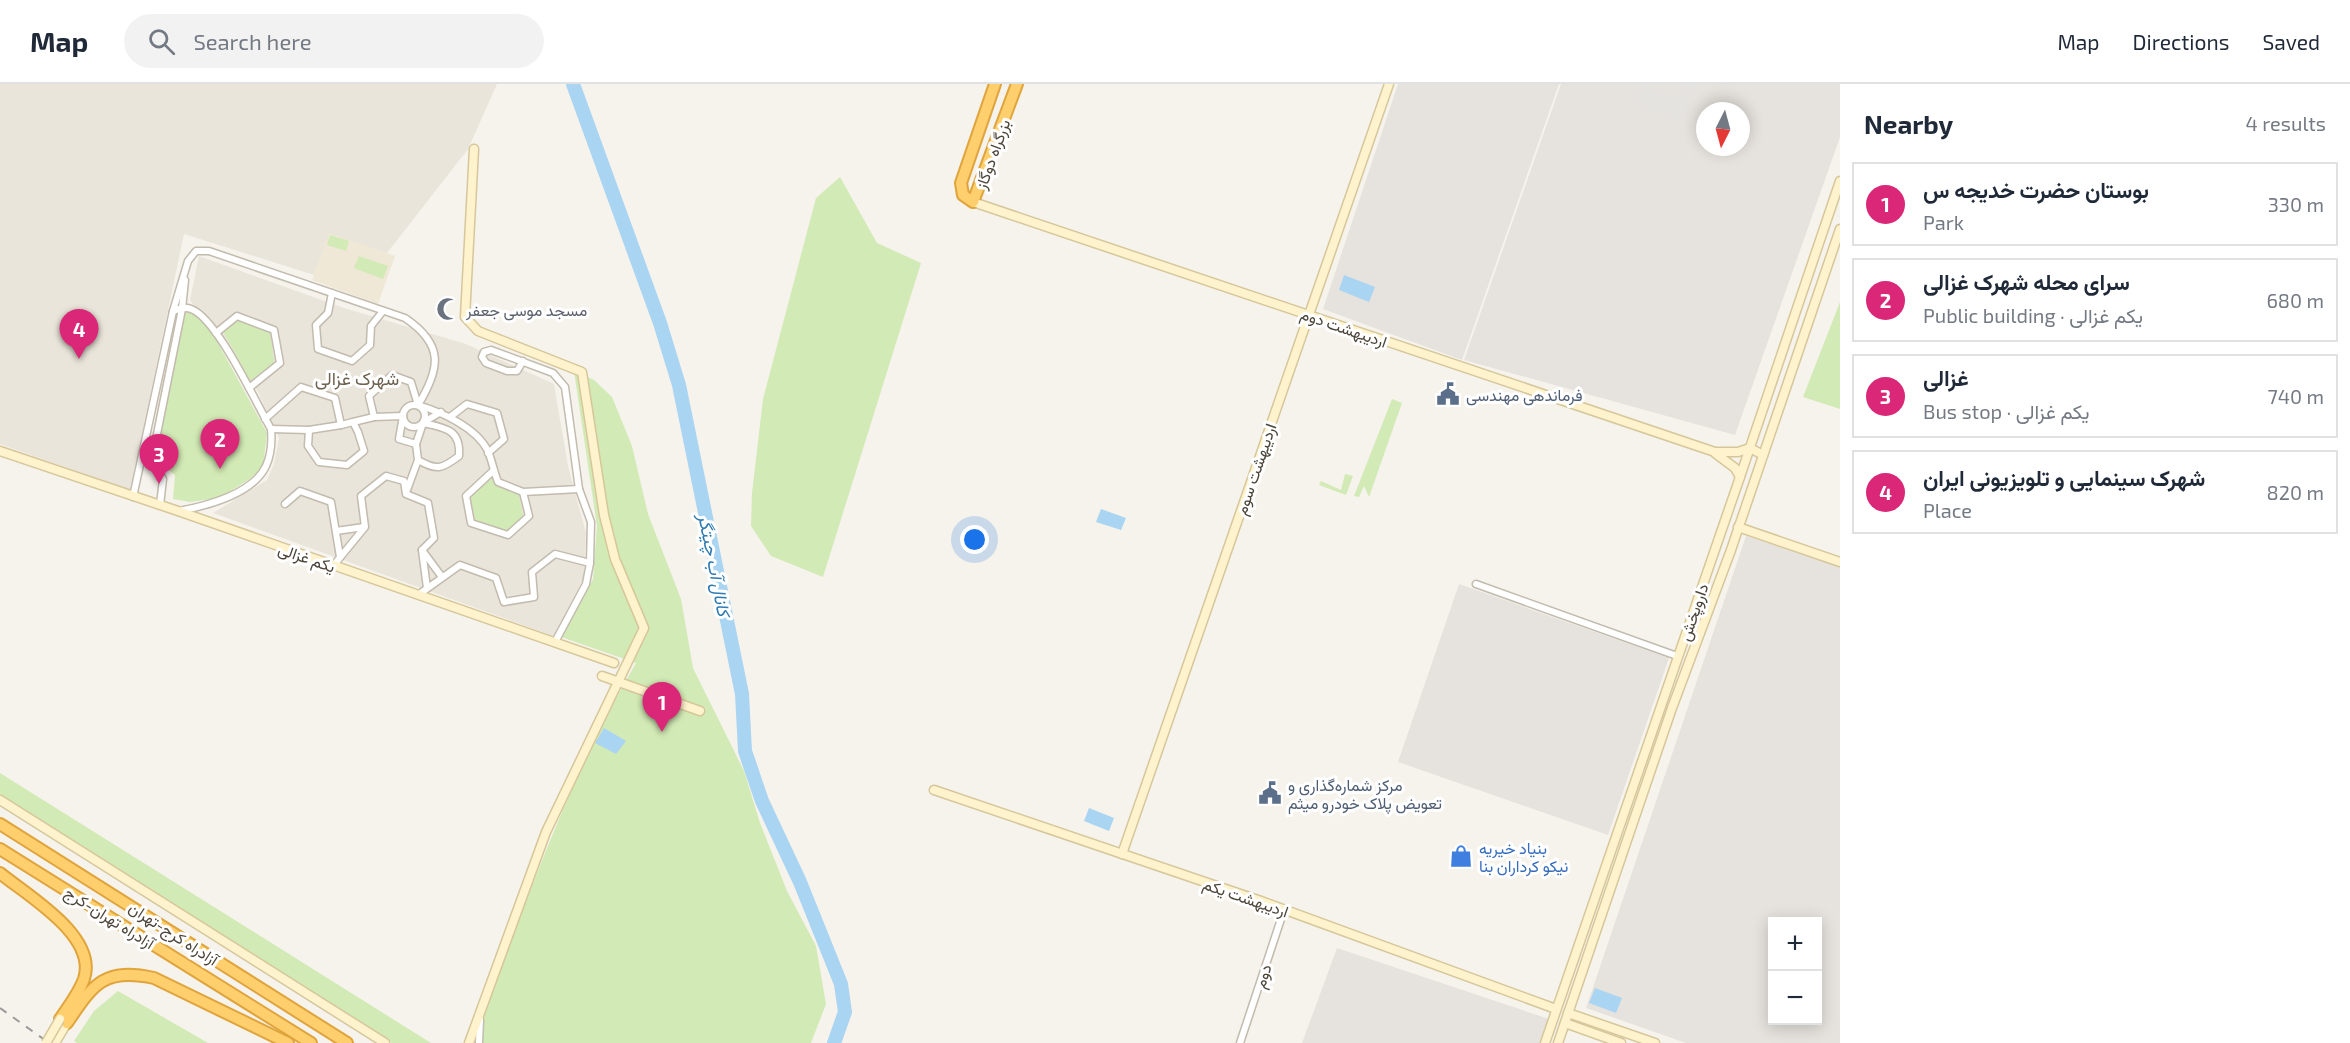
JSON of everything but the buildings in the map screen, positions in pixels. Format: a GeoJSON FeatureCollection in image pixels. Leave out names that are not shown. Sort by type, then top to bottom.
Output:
{"type":"FeatureCollection","features":[{"type":"Feature","properties":{"kind":"highway","name":"بزرگراه دوگاز"},"geometry":{"type":"LineString","coordinates":[[996,84],[961,183],[963,195],[973,202],[1017,84]]}},
{"type":"Feature","properties":{"kind":"highway","name":"آزادراه کرج-تهران"},"geometry":{"type":"LineString","coordinates":[[0,824],[347,1043]]}},
{"type":"Feature","properties":{"kind":"highway","name":"آزادراه تهران-کرج"},"geometry":{"type":"LineString","coordinates":[[0,849],[311,1043]]}},
{"type":"Feature","properties":{"kind":"highway"},"geometry":{"type":"LineString","coordinates":[[0,873],[71,931],[82,951],[84,978],[63,1021]]}},
{"type":"Feature","properties":{"kind":"highway"},"geometry":{"type":"LineString","coordinates":[[63,1021],[91,989],[121,974],[137,974],[154,978],[288,1043]]}},
{"type":"Feature","properties":{"kind":"street","name":"اردیبهشت سوم"},"geometry":{"type":"LineString","coordinates":[[1122,854],[1389,84]]}},
{"type":"Feature","properties":{"kind":"street"},"geometry":{"type":"LineString","coordinates":[[469,1043],[546,832],[645,628],[615,559],[604,515],[582,372],[478,331],[465,317],[474,149]]}},
{"type":"Feature","properties":{"kind":"street","name":"داروپخش"},"geometry":{"type":"LineString","coordinates":[[1545,1043],[1840,182]]}},
{"type":"Feature","properties":{"kind":"street","name":"اردیبهشت دوم"},"geometry":{"type":"LineString","coordinates":[[973,202],[1715,452],[1738,452],[1750,448]]}},
{"type":"Feature","properties":{"kind":"street","name":"داروپخش"},"geometry":{"type":"LineString","coordinates":[[1558,1043],[1672,708],[1738,527],[1840,229]]}},
{"type":"Feature","properties":{"kind":"street"},"geometry":{"type":"LineString","coordinates":[[133,497],[173,311],[188,261],[196,250],[209,251],[405,318],[416,325],[425,334],[435,359],[435,371],[431,383],[418,405]]}},
{"type":"Feature","properties":{"kind":"street"},"geometry":{"type":"LineString","coordinates":[[160,505],[163,479],[153,462],[182,309],[188,261]]}},
{"type":"Feature","properties":{"kind":"street"},"geometry":{"type":"LineString","coordinates":[[332,293],[328,313],[316,325],[318,349],[352,361],[370,345],[371,326],[383,311]]}},
{"type":"Feature","properties":{"kind":"street"},"geometry":{"type":"LineString","coordinates":[[173,311],[194,310],[216,333],[271,429],[270,452],[265,468],[255,479],[233,495],[218,502],[178,511]]}},
{"type":"Feature","properties":{"kind":"street"},"geometry":{"type":"LineString","coordinates":[[216,333],[237,316],[274,330],[280,363],[249,388]]}},
{"type":"Feature","properties":{"kind":"street"},"geometry":{"type":"LineString","coordinates":[[523,361],[517,371],[507,371],[486,363],[482,357],[484,352],[491,350],[523,361],[553,373],[565,387],[579,489],[591,522],[590,563],[586,584],[555,642]]}},
{"type":"Feature","properties":{"kind":"street"},"geometry":{"type":"LineString","coordinates":[[374,417],[369,396],[392,375],[411,382],[418,405],[425,412],[416,444],[418,460],[406,494]]}},
{"type":"Feature","properties":{"kind":"street"},"geometry":{"type":"LineString","coordinates":[[265,419],[301,387],[335,398],[341,425]]}},
{"type":"Feature","properties":{"kind":"street"},"geometry":{"type":"LineString","coordinates":[[450,417],[467,404],[497,413],[504,439],[489,453]]}},
{"type":"Feature","properties":{"kind":"street"},"geometry":{"type":"LineString","coordinates":[[416,444],[399,439],[407,406],[418,405],[450,417],[482,442],[489,453],[498,482],[523,492],[579,489]]}},
{"type":"Feature","properties":{"kind":"street"},"geometry":{"type":"LineString","coordinates":[[403,416],[409,426],[417,427],[441,412]]}},
{"type":"Feature","properties":{"kind":"street"},"geometry":{"type":"LineString","coordinates":[[271,429],[309,430],[374,417],[403,416]]}},
{"type":"Feature","properties":{"kind":"street"},"geometry":{"type":"LineString","coordinates":[[309,430],[308,446],[319,462],[347,465],[364,451],[353,422]]}},
{"type":"Feature","properties":{"kind":"street"},"geometry":{"type":"LineString","coordinates":[[418,460],[432,468],[445,466],[459,456],[460,445],[454,434],[445,428],[423,423]]}},
{"type":"Feature","properties":{"kind":"street"},"geometry":{"type":"LineString","coordinates":[[150,424],[159,425]]}},
{"type":"Feature","properties":{"kind":"street"},"geometry":{"type":"LineString","coordinates":[[1750,448],[1763,455]]}},
{"type":"Feature","properties":{"kind":"street","name":"یکم غزالی"},"geometry":{"type":"LineString","coordinates":[[0,451],[614,663]]}},
{"type":"Feature","properties":{"kind":"street","name":"اردیبهشت دوم"},"geometry":{"type":"LineString","coordinates":[[1715,452],[1735,468],[1740,477]]}},
{"type":"Feature","properties":{"kind":"street"},"geometry":{"type":"LineString","coordinates":[[140,472],[144,468],[159,471]]}},
{"type":"Feature","properties":{"kind":"street"},"geometry":{"type":"LineString","coordinates":[[493,471],[466,496],[471,523],[508,535],[529,516],[523,492]]}},
{"type":"Feature","properties":{"kind":"street"},"geometry":{"type":"LineString","coordinates":[[333,566],[365,527],[361,496],[386,476],[404,481],[406,494]]}},
{"type":"Feature","properties":{"kind":"street"},"geometry":{"type":"LineString","coordinates":[[285,504],[300,491],[331,501],[340,557]]}},
{"type":"Feature","properties":{"kind":"street"},"geometry":{"type":"LineString","coordinates":[[406,494],[428,503],[434,537],[422,550]]}},
{"type":"Feature","properties":{"kind":"street"},"geometry":{"type":"LineString","coordinates":[[336,531],[365,527]]}},
{"type":"Feature","properties":{"kind":"street"},"geometry":{"type":"LineString","coordinates":[[1738,527],[1840,562]]}},
{"type":"Feature","properties":{"kind":"street"},"geometry":{"type":"LineString","coordinates":[[422,550],[442,577]]}},
{"type":"Feature","properties":{"kind":"street"},"geometry":{"type":"LineString","coordinates":[[422,550],[428,588]]}},
{"type":"Feature","properties":{"kind":"street"},"geometry":{"type":"LineString","coordinates":[[418,595],[460,565],[496,578],[504,602],[534,597],[531,573],[555,554],[590,563]]}},
{"type":"Feature","properties":{"kind":"street"},"geometry":{"type":"LineString","coordinates":[[1476,584],[1677,656]]}},
{"type":"Feature","properties":{"kind":"street"},"geometry":{"type":"LineString","coordinates":[[602,676],[700,711]]}},
{"type":"Feature","properties":{"kind":"street","name":"اردیبهشت یکم"},"geometry":{"type":"LineString","coordinates":[[934,790],[1284,910],[1557,1009]]}},
{"type":"Feature","properties":{"kind":"street"},"geometry":{"type":"LineString","coordinates":[[0,800],[385,1043]]}},
{"type":"Feature","properties":{"kind":"street","name":"دوم"},"geometry":{"type":"LineString","coordinates":[[1240,1043],[1284,910]]}},
{"type":"Feature","properties":{"kind":"street"},"geometry":{"type":"LineString","coordinates":[[479,1043],[480,1013]]}},
{"type":"Feature","properties":{"kind":"street"},"geometry":{"type":"LineString","coordinates":[[1568,1013],[1655,1043]]}},
{"type":"Feature","properties":{"kind":"street"},"geometry":{"type":"LineString","coordinates":[[46,1043],[63,1021]]}},
{"type":"Feature","properties":{"kind":"street"},"geometry":{"type":"LineString","coordinates":[[55,1043],[63,1021]]}},
{"type":"Feature","properties":{"kind":"street"},"geometry":{"type":"LineString","coordinates":[[1565,1023],[1621,1043]]}},
{"type":"Feature","properties":{"kind":"shaded area"},"geometry":{"type":"Polygon","coordinates":[[[0,84],[497,84],[468,149],[387,253],[330,235],[314,275],[184,234],[130,490],[0,444],[0,84]]]}},
{"type":"Feature","properties":{"kind":"shaded area"},"geometry":{"type":"Polygon","coordinates":[[[1398,84],[1559,84],[1462,360],[1323,309],[1398,84]]]}},
{"type":"Feature","properties":{"kind":"shaded area"},"geometry":{"type":"Polygon","coordinates":[[[1561,84],[1840,84],[1840,137],[1735,435],[1464,360],[1561,84]]]}},
{"type":"Feature","properties":{"kind":"shaded area"},"geometry":{"type":"Polygon","coordinates":[[[1639,84],[1679,96],[1684,84],[1696,84],[1683,122],[1655,112],[1654,115],[1631,103],[1639,84]]]}},
{"type":"Feature","properties":{"kind":"shaded area"},"geometry":{"type":"Polygon","coordinates":[[[329,233],[395,256],[378,304],[312,280],[329,233]]]}},
{"type":"Feature","properties":{"kind":"shaded area"},"geometry":{"type":"Polygon","coordinates":[[[199,256],[344,308],[466,344],[554,384],[568,466],[586,533],[584,577],[554,636],[213,513],[267,480],[274,464],[279,438],[258,392],[190,300],[199,256]]]}},
{"type":"Feature","properties":{"kind":"shaded area"},"geometry":{"type":"Polygon","coordinates":[[[1746,536],[1840,566],[1840,1043],[1686,1043],[1586,1008],[1746,536]]]}},
{"type":"Feature","properties":{"kind":"shaded area"},"geometry":{"type":"Polygon","coordinates":[[[1459,584],[1669,658],[1608,835],[1398,762],[1459,584]]]}},
{"type":"Feature","properties":{"kind":"shaded area"},"geometry":{"type":"Polygon","coordinates":[[[1337,948],[1549,1019],[1541,1043],[1302,1043],[1337,948]]]}},
{"type":"Feature","properties":{"kind":"green space"},"geometry":{"type":"Polygon","coordinates":[[[840,177],[877,243],[921,263],[823,577],[771,556],[751,526],[752,493],[763,399],[816,198],[840,177]]]}},
{"type":"Feature","properties":{"kind":"green space"},"geometry":{"type":"Polygon","coordinates":[[[330,235],[349,241],[346,251],[327,245],[330,235]]]}},
{"type":"Feature","properties":{"kind":"green space"},"geometry":{"type":"Polygon","coordinates":[[[359,256],[388,266],[383,279],[354,268],[359,256]]]}},
{"type":"Feature","properties":{"kind":"green space"},"geometry":{"type":"Polygon","coordinates":[[[1840,302],[1840,409],[1803,397],[1840,302]]]}},
{"type":"Feature","properties":{"kind":"green space"},"geometry":{"type":"Polygon","coordinates":[[[187,312],[197,315],[213,334],[267,433],[263,466],[250,479],[219,498],[190,502],[173,499],[175,475],[156,458],[184,314],[187,312]]]}},
{"type":"Feature","properties":{"kind":"green space"},"geometry":{"type":"Polygon","coordinates":[[[239,319],[270,332],[274,363],[250,381],[223,331],[239,319]]]}},
{"type":"Feature","properties":{"kind":"green space"},"geometry":{"type":"Polygon","coordinates":[[[574,371],[594,380],[612,397],[632,446],[648,514],[681,599],[693,668],[744,771],[760,823],[787,891],[816,946],[826,1004],[811,1043],[473,1043],[528,897],[567,802],[588,754],[636,663],[561,637],[593,579],[597,526],[574,371]]]}},
{"type":"Feature","properties":{"kind":"green space"},"geometry":{"type":"Polygon","coordinates":[[[1392,399],[1402,403],[1369,497],[1364,486],[1359,497],[1354,496],[1392,399]]]}},
{"type":"Feature","properties":{"kind":"green space"},"geometry":{"type":"Polygon","coordinates":[[[1345,474],[1353,476],[1346,495],[1319,485],[1321,481],[1341,490],[1345,474]]]}},
{"type":"Feature","properties":{"kind":"green space"},"geometry":{"type":"Polygon","coordinates":[[[491,478],[496,486],[519,495],[523,516],[507,531],[475,520],[470,496],[491,478]]]}},
{"type":"Feature","properties":{"kind":"green space"},"geometry":{"type":"Polygon","coordinates":[[[0,773],[431,1043],[392,1043],[0,795],[0,773]]]}},
{"type":"Feature","properties":{"kind":"green space"},"geometry":{"type":"Polygon","coordinates":[[[118,991],[208,1043],[77,1043],[74,1041],[94,1011],[118,991]]]}},
{"type":"Feature","properties":{"kind":"water"},"geometry":{"type":"Polygon","coordinates":[[[1344,275],[1375,287],[1369,302],[1339,290],[1344,275]]]}},
{"type":"Feature","properties":{"kind":"water"},"geometry":{"type":"Polygon","coordinates":[[[1101,509],[1126,518],[1121,530],[1096,522],[1101,509]]]}},
{"type":"Feature","properties":{"kind":"water"},"geometry":{"type":"Polygon","coordinates":[[[604,728],[626,741],[616,754],[595,743],[604,728]]]}},
{"type":"Feature","properties":{"kind":"water"},"geometry":{"type":"Polygon","coordinates":[[[1089,808],[1114,818],[1109,831],[1084,821],[1089,808]]]}},
{"type":"Feature","properties":{"kind":"water"},"geometry":{"type":"Polygon","coordinates":[[[1595,988],[1622,998],[1616,1013],[1589,1003],[1595,988]]]}},
{"type":"Feature","properties":{"kind":"waterway","name":"کانال آب چیتگر"},"geometry":{"type":"LineString","coordinates":[[573,84],[660,323],[679,385],[742,694],[745,751],[762,801],[800,882],[841,984],[845,1012],[834,1043]]}},
{"type":"Feature","properties":{"kind":"railway"},"geometry":{"type":"LineString","coordinates":[[0,1008],[49,1043]]}},
{"type":"Feature","properties":{"kind":"place","name":"مسجد موسی جعفر"},"geometry":{"type":"Point","coordinates":[448,309]}},
{"type":"Feature","properties":{"kind":"place","name":"شهرک سینمایی و تلویزیونی ایران"},"geometry":{"type":"Point","coordinates":[79,359]}},
{"type":"Feature","properties":{"kind":"place","name":"فرماندهی مهندسی"},"geometry":{"type":"Point","coordinates":[1448,394]}},
{"type":"Feature","properties":{"kind":"place","name":"سرای محله شهرک غزالی"},"geometry":{"type":"Point","coordinates":[220,469]}},
{"type":"Feature","properties":{"kind":"place","name":"غزالی"},"geometry":{"type":"Point","coordinates":[159,484]}},
{"type":"Feature","properties":{"kind":"place","name":"بوستان حضرت خدیجه س"},"geometry":{"type":"Point","coordinates":[662,732]}},
{"type":"Feature","properties":{"kind":"place","name":"مرکز شماره‌گذاری و تعویض پلاک خودرو میثم"},"geometry":{"type":"Point","coordinates":[1270,793]}},
{"type":"Feature","properties":{"kind":"place","name":"بنیاد خیریه نیکو کرداران بنا"},"geometry":{"type":"Point","coordinates":[1461,856]}},
{"type":"Feature","properties":{"kind":"district","name":"شهرک غزالی"},"geometry":{"type":"Point","coordinates":[357,378]}}]}
